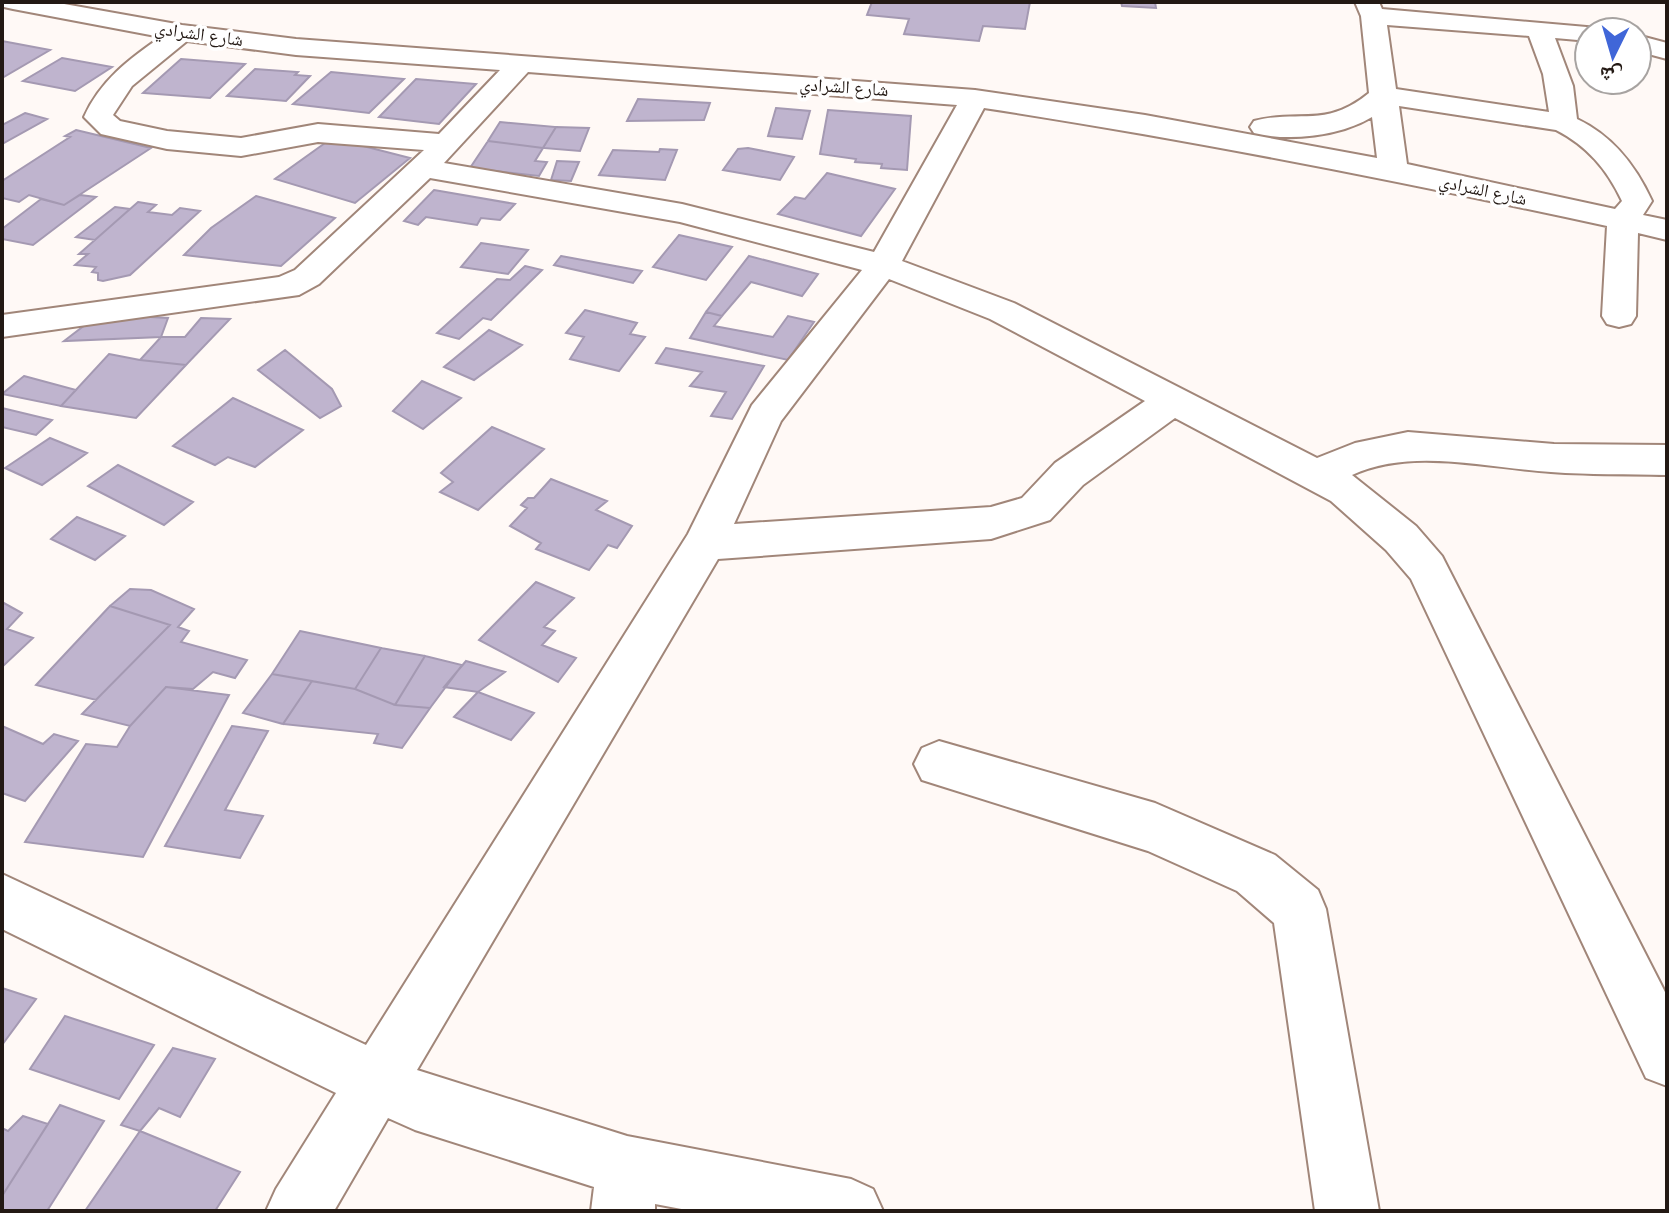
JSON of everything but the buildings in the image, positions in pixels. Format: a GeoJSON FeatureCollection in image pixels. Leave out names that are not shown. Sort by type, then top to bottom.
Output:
{"type":"FeatureCollection","features":[{"type":"Feature","properties":{"kind":"street","name":"شارع الشرادي"},"geometry":{"type":"LineString","coordinates":[[13,2],[182,33],[296,47],[975,98],[1145,124],[1393,170],[1667,230]]}},
{"type":"Feature","properties":{"kind":"street"},"geometry":{"type":"LineString","coordinates":[[1393,170],[1370,9],[1573,31]]}},
{"type":"Feature","properties":{"kind":"street"},"geometry":{"type":"LineString","coordinates":[[1538,28],[1557,72],[1563,99],[1563,123]]}},
{"type":"Feature","properties":{"kind":"street"},"geometry":{"type":"LineString","coordinates":[[182,33],[116,87],[102,105],[98,117],[111,128],[139,134],[241,147],[318,133],[435,155],[682,213],[883,265],[1002,311],[1345,490],[1401,538],[1427,568],[1667,1057]]}},
{"type":"Feature","properties":{"kind":"street"},"geometry":{"type":"LineString","coordinates":[[2,326],[287,287],[307,277],[435,155],[522,63]]}},
{"type":"Feature","properties":{"kind":"street"},"geometry":{"type":"LineString","coordinates":[[1383,95],[1563,123],[1585,132],[1601,145],[1630,184],[1637,201],[1623,221],[1619,316]]}},
{"type":"Feature","properties":{"kind":"street"},"geometry":{"type":"LineString","coordinates":[[1145,124],[1319,126],[1366,112],[1383,95]]}},
{"type":"Feature","properties":{"kind":"street"},"geometry":{"type":"LineString","coordinates":[[298,1211],[705,543],[765,415],[883,265],[975,98]]}},
{"type":"Feature","properties":{"kind":"street"},"geometry":{"type":"LineString","coordinates":[[1630,184],[1667,189]]}},
{"type":"Feature","properties":{"kind":"street"},"geometry":{"type":"LineString","coordinates":[[705,543],[991,523],[1036,509],[1069,474],[1172,401]]}},
{"type":"Feature","properties":{"kind":"street"},"geometry":{"type":"LineString","coordinates":[[1316,475],[1355,457],[1408,446],[1554,458],[1667,460]]}},
{"type":"Feature","properties":{"kind":"street"},"geometry":{"type":"LineString","coordinates":[[939,764],[1155,828],[1256,873],[1299,909],[1347,1211]]}},
{"type":"Feature","properties":{"kind":"street"},"geometry":{"type":"LineString","coordinates":[[2,901],[415,1100],[625,1189],[851,1211]]}}]}
